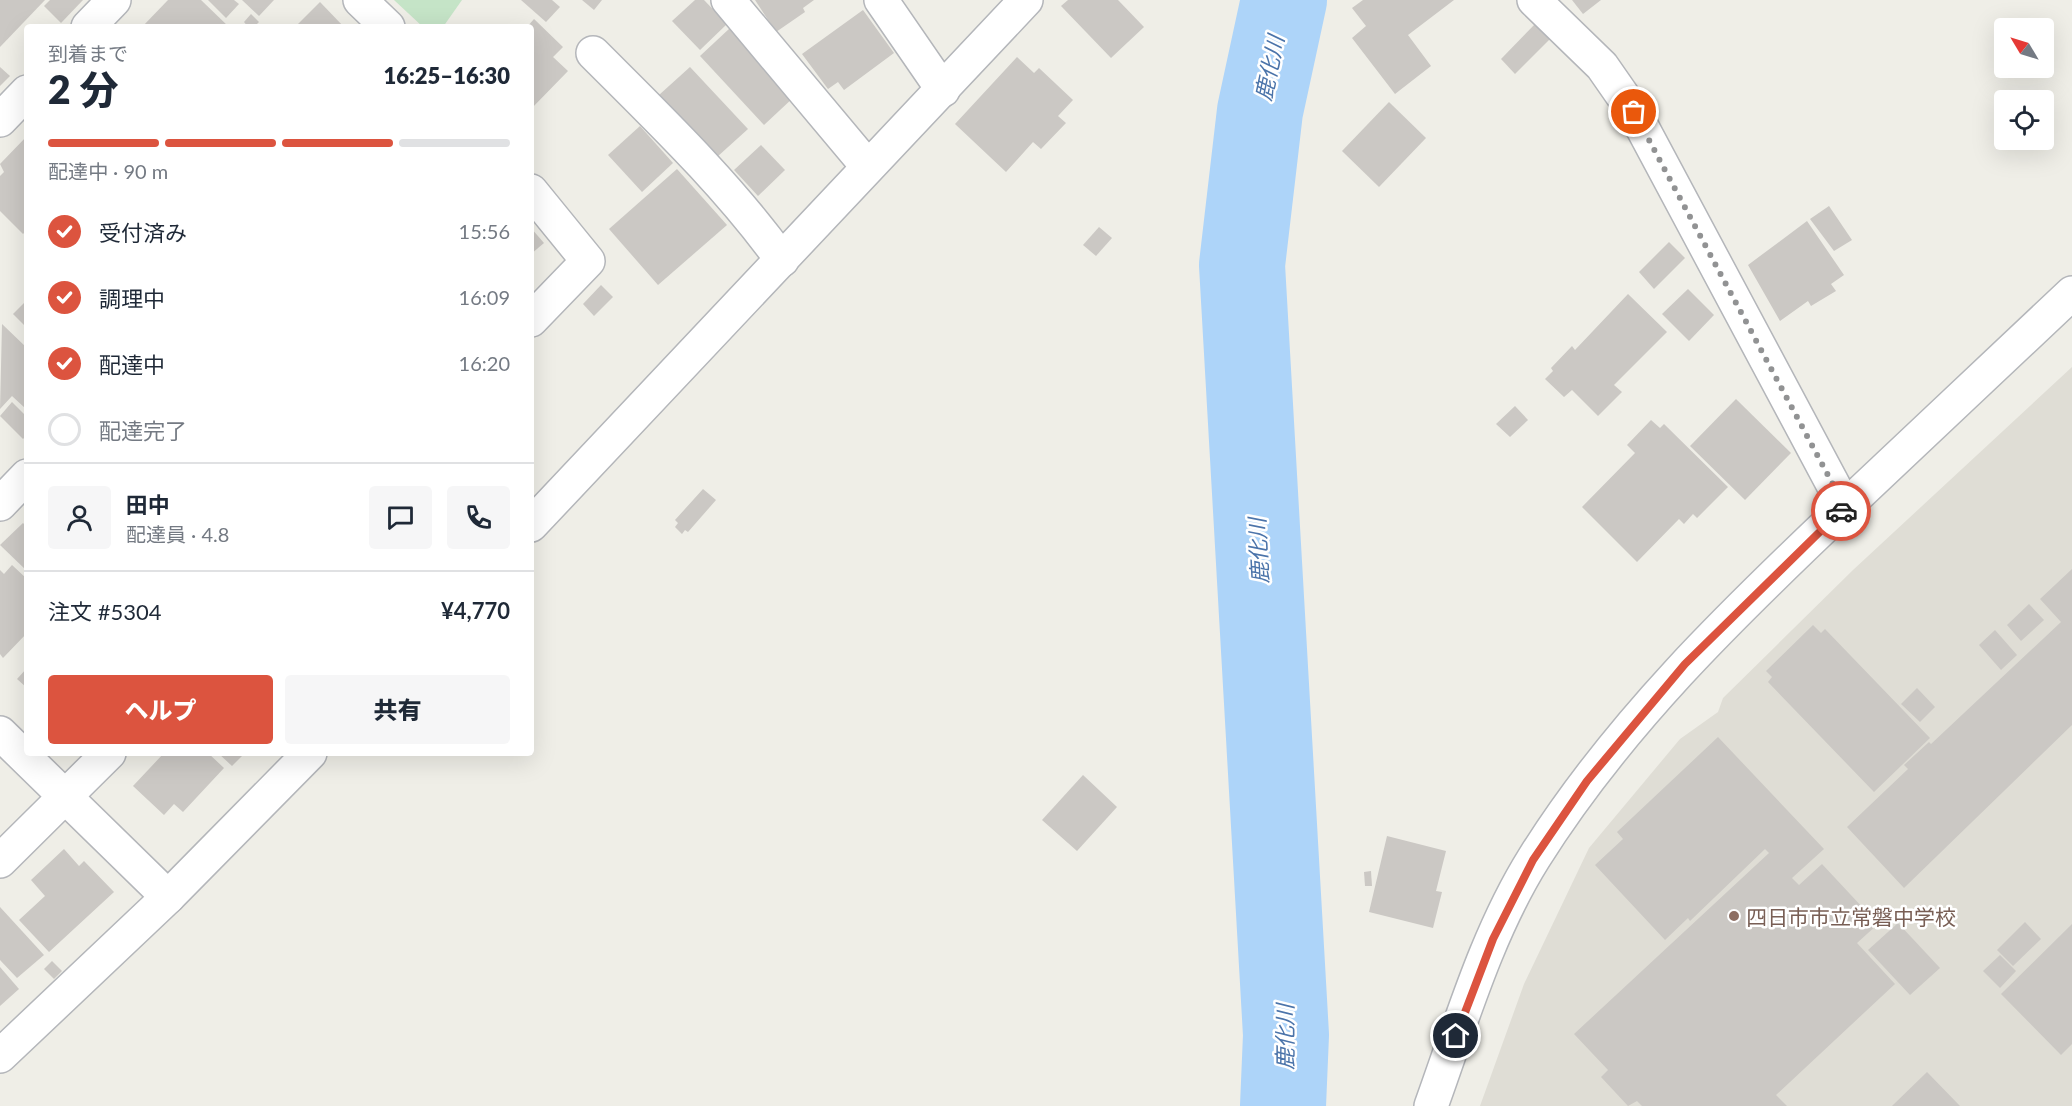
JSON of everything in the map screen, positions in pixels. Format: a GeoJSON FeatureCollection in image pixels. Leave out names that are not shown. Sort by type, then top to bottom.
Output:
{"type":"FeatureCollection","features":[{"type":"Feature","properties":{"kind":"street"},"geometry":{"type":"LineString","coordinates":[[91,24],[114,0]]}},
{"type":"Feature","properties":{"kind":"street"},"geometry":{"type":"LineString","coordinates":[[360,0],[385,24]]}},
{"type":"Feature","properties":{"kind":"street"},"geometry":{"type":"LineString","coordinates":[[728,0],[868,167]]}},
{"type":"Feature","properties":{"kind":"street"},"geometry":{"type":"LineString","coordinates":[[881,0],[943,90]]}},
{"type":"Feature","properties":{"kind":"street"},"geometry":{"type":"LineString","coordinates":[[534,522],[1026,0]]}},
{"type":"Feature","properties":{"kind":"street"},"geometry":{"type":"LineString","coordinates":[[1534,0],[1602,66],[1634,112],[1845,507]]}},
{"type":"Feature","properties":{"kind":"street"},"geometry":{"type":"LineString","coordinates":[[593,53],[683,143],[757,225],[782,260]]}},
{"type":"Feature","properties":{"kind":"street"},"geometry":{"type":"LineString","coordinates":[[0,120],[24,95]]}},
{"type":"Feature","properties":{"kind":"street"},"geometry":{"type":"LineString","coordinates":[[534,195],[588,261],[534,317]]}},
{"type":"Feature","properties":{"kind":"street"},"geometry":{"type":"LineString","coordinates":[[1431,1106],[1493,939],[1533,860],[1580,790],[1685,664],[1845,507],[2072,293]]}},
{"type":"Feature","properties":{"kind":"street"},"geometry":{"type":"LineString","coordinates":[[0,504],[24,479]]}},
{"type":"Feature","properties":{"kind":"street"},"geometry":{"type":"LineString","coordinates":[[0,733],[168,897]]}},
{"type":"Feature","properties":{"kind":"street"},"geometry":{"type":"LineString","coordinates":[[0,861],[106,756]]}},
{"type":"Feature","properties":{"kind":"street"},"geometry":{"type":"LineString","coordinates":[[0,1056],[168,897],[307,756]]}},
{"type":"Feature","properties":{"kind":"shaded area"},"geometry":{"type":"Polygon","coordinates":[[[2072,367],[2072,1106],[1480,1106],[1524,984],[1589,848],[1680,739],[1718,712],[1723,698],[1853,570],[2072,367]]]}},
{"type":"Feature","properties":{"kind":"green space"},"geometry":{"type":"Polygon","coordinates":[[[394,0],[462,0],[445,24],[420,24],[394,0]]]}},
{"type":"Feature","properties":{"kind":"building"},"geometry":{"type":"Polygon","coordinates":[[[0,0],[45,0],[0,47],[0,0]]]}},
{"type":"Feature","properties":{"kind":"building"},"geometry":{"type":"Polygon","coordinates":[[[50,0],[83,0],[61,23],[44,6],[50,0]]]}},
{"type":"Feature","properties":{"kind":"building"},"geometry":{"type":"Polygon","coordinates":[[[168,0],[201,0],[226,24],[145,24],[168,0]]]}},
{"type":"Feature","properties":{"kind":"building"},"geometry":{"type":"Polygon","coordinates":[[[208,0],[234,0],[239,4],[226,18],[208,0]]]}},
{"type":"Feature","properties":{"kind":"building"},"geometry":{"type":"Polygon","coordinates":[[[242,0],[274,0],[259,16],[242,0]]]}},
{"type":"Feature","properties":{"kind":"building"},"geometry":{"type":"Polygon","coordinates":[[[521,0],[552,0],[560,7],[546,22],[521,0]]]}},
{"type":"Feature","properties":{"kind":"building"},"geometry":{"type":"Polygon","coordinates":[[[582,0],[602,0],[594,10],[582,0]]]}},
{"type":"Feature","properties":{"kind":"building"},"geometry":{"type":"Polygon","coordinates":[[[695,0],[704,0],[727,24],[700,50],[672,21],[695,0]]]}},
{"type":"Feature","properties":{"kind":"building"},"geometry":{"type":"Polygon","coordinates":[[[755,0],[814,0],[803,8],[805,12],[776,32],[755,0]]]}},
{"type":"Feature","properties":{"kind":"building"},"geometry":{"type":"Polygon","coordinates":[[[1068,0],[1118,0],[1144,27],[1111,58],[1061,6],[1068,0]]]}},
{"type":"Feature","properties":{"kind":"building"},"geometry":{"type":"Polygon","coordinates":[[[1363,0],[1454,0],[1408,35],[1431,66],[1395,94],[1352,38],[1366,26],[1352,8],[1363,0]]]}},
{"type":"Feature","properties":{"kind":"building"},"geometry":{"type":"Polygon","coordinates":[[[1572,0],[1601,0],[1583,14],[1572,0]]]}},
{"type":"Feature","properties":{"kind":"building"},"geometry":{"type":"Polygon","coordinates":[[[320,2],[341,24],[298,24],[320,2]]]}},
{"type":"Feature","properties":{"kind":"building"},"geometry":{"type":"Polygon","coordinates":[[[863,10],[894,53],[844,90],[838,82],[828,89],[802,54],[863,10]]]}},
{"type":"Feature","properties":{"kind":"building"},"geometry":{"type":"Polygon","coordinates":[[[251,14],[259,22],[246,24],[244,22],[251,14]]]}},
{"type":"Feature","properties":{"kind":"building"},"geometry":{"type":"Polygon","coordinates":[[[534,19],[563,47],[553,57],[568,71],[534,106],[534,24],[530,24],[534,19]]]}},
{"type":"Feature","properties":{"kind":"building"},"geometry":{"type":"Polygon","coordinates":[[[1536,23],[1551,38],[1515,74],[1501,59],[1536,23]]]}},
{"type":"Feature","properties":{"kind":"building"},"geometry":{"type":"Polygon","coordinates":[[[730,28],[794,97],[764,125],[700,56],[730,28]]]}},
{"type":"Feature","properties":{"kind":"building"},"geometry":{"type":"Polygon","coordinates":[[[1017,57],[1034,73],[1039,68],[1073,100],[1058,116],[1066,123],[1041,149],[1033,142],[1006,172],[955,124],[1017,57]]]}},
{"type":"Feature","properties":{"kind":"building"},"geometry":{"type":"Polygon","coordinates":[[[0,67],[10,76],[0,86],[0,67]]]}},
{"type":"Feature","properties":{"kind":"building"},"geometry":{"type":"Polygon","coordinates":[[[690,67],[748,129],[717,157],[659,95],[690,67]]]}},
{"type":"Feature","properties":{"kind":"building"},"geometry":{"type":"Polygon","coordinates":[[[1389,102],[1426,138],[1379,187],[1342,151],[1389,102]]]}},
{"type":"Feature","properties":{"kind":"building"},"geometry":{"type":"Polygon","coordinates":[[[640,126],[673,163],[642,192],[608,155],[640,126]]]}},
{"type":"Feature","properties":{"kind":"building"},"geometry":{"type":"Polygon","coordinates":[[[24,139],[23,234],[0,211],[0,176],[4,172],[0,164],[24,139]]]}},
{"type":"Feature","properties":{"kind":"building"},"geometry":{"type":"Polygon","coordinates":[[[761,145],[785,170],[758,196],[734,170],[761,145]]]}},
{"type":"Feature","properties":{"kind":"building"},"geometry":{"type":"Polygon","coordinates":[[[677,169],[727,225],[658,285],[609,229],[677,169]]]}},
{"type":"Feature","properties":{"kind":"building"},"geometry":{"type":"Polygon","coordinates":[[[1829,206],[1852,240],[1834,251],[1810,219],[1829,206]]]}},
{"type":"Feature","properties":{"kind":"building"},"geometry":{"type":"Polygon","coordinates":[[[1807,221],[1844,275],[1831,284],[1836,291],[1811,306],[1808,301],[1780,321],[1748,265],[1807,221]]]}},
{"type":"Feature","properties":{"kind":"building"},"geometry":{"type":"Polygon","coordinates":[[[1099,227],[1112,238],[1096,256],[1083,245],[1099,227]]]}},
{"type":"Feature","properties":{"kind":"building"},"geometry":{"type":"Polygon","coordinates":[[[534,231],[544,243],[534,251],[534,231]]]}},
{"type":"Feature","properties":{"kind":"building"},"geometry":{"type":"Polygon","coordinates":[[[1669,242],[1685,258],[1654,289],[1639,272],[1669,242]]]}},
{"type":"Feature","properties":{"kind":"building"},"geometry":{"type":"Polygon","coordinates":[[[601,285],[613,297],[594,316],[583,304],[601,285]]]}},
{"type":"Feature","properties":{"kind":"building"},"geometry":{"type":"Polygon","coordinates":[[[1688,289],[1714,315],[1689,341],[1662,314],[1688,289]]]}},
{"type":"Feature","properties":{"kind":"building"},"geometry":{"type":"Polygon","coordinates":[[[1628,294],[1667,332],[1614,385],[1622,392],[1598,416],[1572,390],[1564,397],[1545,379],[1553,371],[1551,368],[1572,346],[1575,350],[1628,294]]]}},
{"type":"Feature","properties":{"kind":"building"},"geometry":{"type":"Polygon","coordinates":[[[24,303],[24,325],[13,314],[24,303]]]}},
{"type":"Feature","properties":{"kind":"building"},"geometry":{"type":"Polygon","coordinates":[[[2,324],[24,345],[24,407],[12,396],[0,409],[2,324]]]}},
{"type":"Feature","properties":{"kind":"building"},"geometry":{"type":"Polygon","coordinates":[[[1736,399],[1791,453],[1745,500],[1690,446],[1736,399]]]}},
{"type":"Feature","properties":{"kind":"building"},"geometry":{"type":"Polygon","coordinates":[[[12,402],[24,414],[24,438],[23,439],[0,416],[12,402]]]}},
{"type":"Feature","properties":{"kind":"building"},"geometry":{"type":"Polygon","coordinates":[[[1515,406],[1528,420],[1510,437],[1496,424],[1515,406]]]}},
{"type":"Feature","properties":{"kind":"building"},"geometry":{"type":"Polygon","coordinates":[[[1651,420],[1660,428],[1664,424],[1728,487],[1697,518],[1693,514],[1684,524],[1679,519],[1637,562],[1582,507],[1635,453],[1627,445],[1651,420]]]}},
{"type":"Feature","properties":{"kind":"building"},"geometry":{"type":"Polygon","coordinates":[[[703,489],[716,500],[688,532],[685,530],[682,534],[675,527],[678,523],[675,520],[703,489]]]}},
{"type":"Feature","properties":{"kind":"building"},"geometry":{"type":"Polygon","coordinates":[[[23,523],[24,568],[0,545],[23,523]]]}},
{"type":"Feature","properties":{"kind":"building"},"geometry":{"type":"Polygon","coordinates":[[[12,565],[24,576],[24,636],[3,658],[0,654],[0,570],[4,574],[12,565]]]}},
{"type":"Feature","properties":{"kind":"building"},"geometry":{"type":"Polygon","coordinates":[[[2072,569],[2072,725],[1904,888],[1847,827],[1908,769],[1904,765],[1929,742],[1931,744],[2061,622],[2040,599],[2072,569]]]}},
{"type":"Feature","properties":{"kind":"building"},"geometry":{"type":"Polygon","coordinates":[[[2029,604],[2044,620],[2021,641],[2007,625],[2029,604]]]}},
{"type":"Feature","properties":{"kind":"building"},"geometry":{"type":"Polygon","coordinates":[[[1813,625],[1821,633],[1825,629],[1930,738],[1874,792],[1768,682],[1772,677],[1766,671],[1813,625]]]}},
{"type":"Feature","properties":{"kind":"building"},"geometry":{"type":"Polygon","coordinates":[[[1995,630],[2017,655],[2001,670],[1979,645],[1995,630]]]}},
{"type":"Feature","properties":{"kind":"building"},"geometry":{"type":"Polygon","coordinates":[[[24,671],[24,685],[17,679],[24,671]]]}},
{"type":"Feature","properties":{"kind":"building"},"geometry":{"type":"Polygon","coordinates":[[[1917,688],[1935,707],[1920,722],[1901,704],[1917,688]]]}},
{"type":"Feature","properties":{"kind":"building"},"geometry":{"type":"Polygon","coordinates":[[[1718,737],[1824,849],[1792,878],[1799,885],[1822,864],[1878,924],[1857,943],[1895,984],[1776,1095],[1787,1106],[1642,1106],[1637,1101],[1628,1106],[1601,1077],[1608,1070],[1574,1034],[1769,853],[1765,849],[1690,921],[1688,918],[1665,940],[1595,865],[1623,839],[1617,832],[1718,737]]]}},
{"type":"Feature","properties":{"kind":"building"},"geometry":{"type":"Polygon","coordinates":[[[161,756],[211,756],[224,768],[183,812],[174,804],[164,815],[133,786],[161,756]]]}},
{"type":"Feature","properties":{"kind":"building"},"geometry":{"type":"Polygon","coordinates":[[[221,756],[242,756],[232,766],[221,756]]]}},
{"type":"Feature","properties":{"kind":"building"},"geometry":{"type":"Polygon","coordinates":[[[1083,775],[1117,807],[1077,851],[1042,820],[1083,775]]]}},
{"type":"Feature","properties":{"kind":"building"},"geometry":{"type":"Polygon","coordinates":[[[1387,836],[1446,851],[1436,891],[1442,892],[1433,928],[1369,912],[1387,836]]]}},
{"type":"Feature","properties":{"kind":"building"},"geometry":{"type":"Polygon","coordinates":[[[64,849],[79,866],[84,861],[114,892],[49,952],[19,920],[45,896],[31,880],[64,849]]]}},
{"type":"Feature","properties":{"kind":"building"},"geometry":{"type":"Polygon","coordinates":[[[1371,871],[1372,886],[1365,886],[1364,872],[1371,871]]]}},
{"type":"Feature","properties":{"kind":"building"},"geometry":{"type":"Polygon","coordinates":[[[0,907],[44,955],[17,978],[0,960],[0,907]]]}},
{"type":"Feature","properties":{"kind":"building"},"geometry":{"type":"Polygon","coordinates":[[[2025,922],[2041,939],[2013,966],[1997,950],[2025,922]]]}},
{"type":"Feature","properties":{"kind":"building"},"geometry":{"type":"Polygon","coordinates":[[[1898,923],[1940,968],[1910,995],[1868,950],[1898,923]]]}},
{"type":"Feature","properties":{"kind":"building"},"geometry":{"type":"Polygon","coordinates":[[[2072,924],[2072,1044],[2061,1055],[2001,994],[2072,924]]]}},
{"type":"Feature","properties":{"kind":"building"},"geometry":{"type":"Polygon","coordinates":[[[2000,955],[2016,971],[2000,988],[1983,971],[2000,955]]]}},
{"type":"Feature","properties":{"kind":"building"},"geometry":{"type":"Polygon","coordinates":[[[52,961],[62,971],[54,979],[44,969],[52,961]]]}},
{"type":"Feature","properties":{"kind":"building"},"geometry":{"type":"Polygon","coordinates":[[[0,967],[19,989],[0,1006],[0,967]]]}},
{"type":"Feature","properties":{"kind":"building"},"geometry":{"type":"Polygon","coordinates":[[[1927,1072],[1960,1106],[1892,1106],[1927,1072]]]}},
{"type":"Feature","properties":{"kind":"waterway","name":"鹿化川"},"geometry":{"type":"LineString","coordinates":[[1283,1106],[1286,1035],[1242,265],[1260,111],[1284,0]]}},
{"type":"Feature","properties":{"kind":"way so far"},"geometry":{"type":"LineString","coordinates":[[1634,112],[1845,507],[1841,511]]}},
{"type":"Feature","properties":{"kind":"place","name":"四日市市立常磐中学校"},"geometry":{"type":"Point","coordinates":[1734,916]}},
{"type":"Feature","properties":{"kind":"route"},"geometry":{"type":"LineString","coordinates":[[1456,1036],[1493,939],[1533,860],[1587,781],[1685,664],[1841,511]]}}]}
